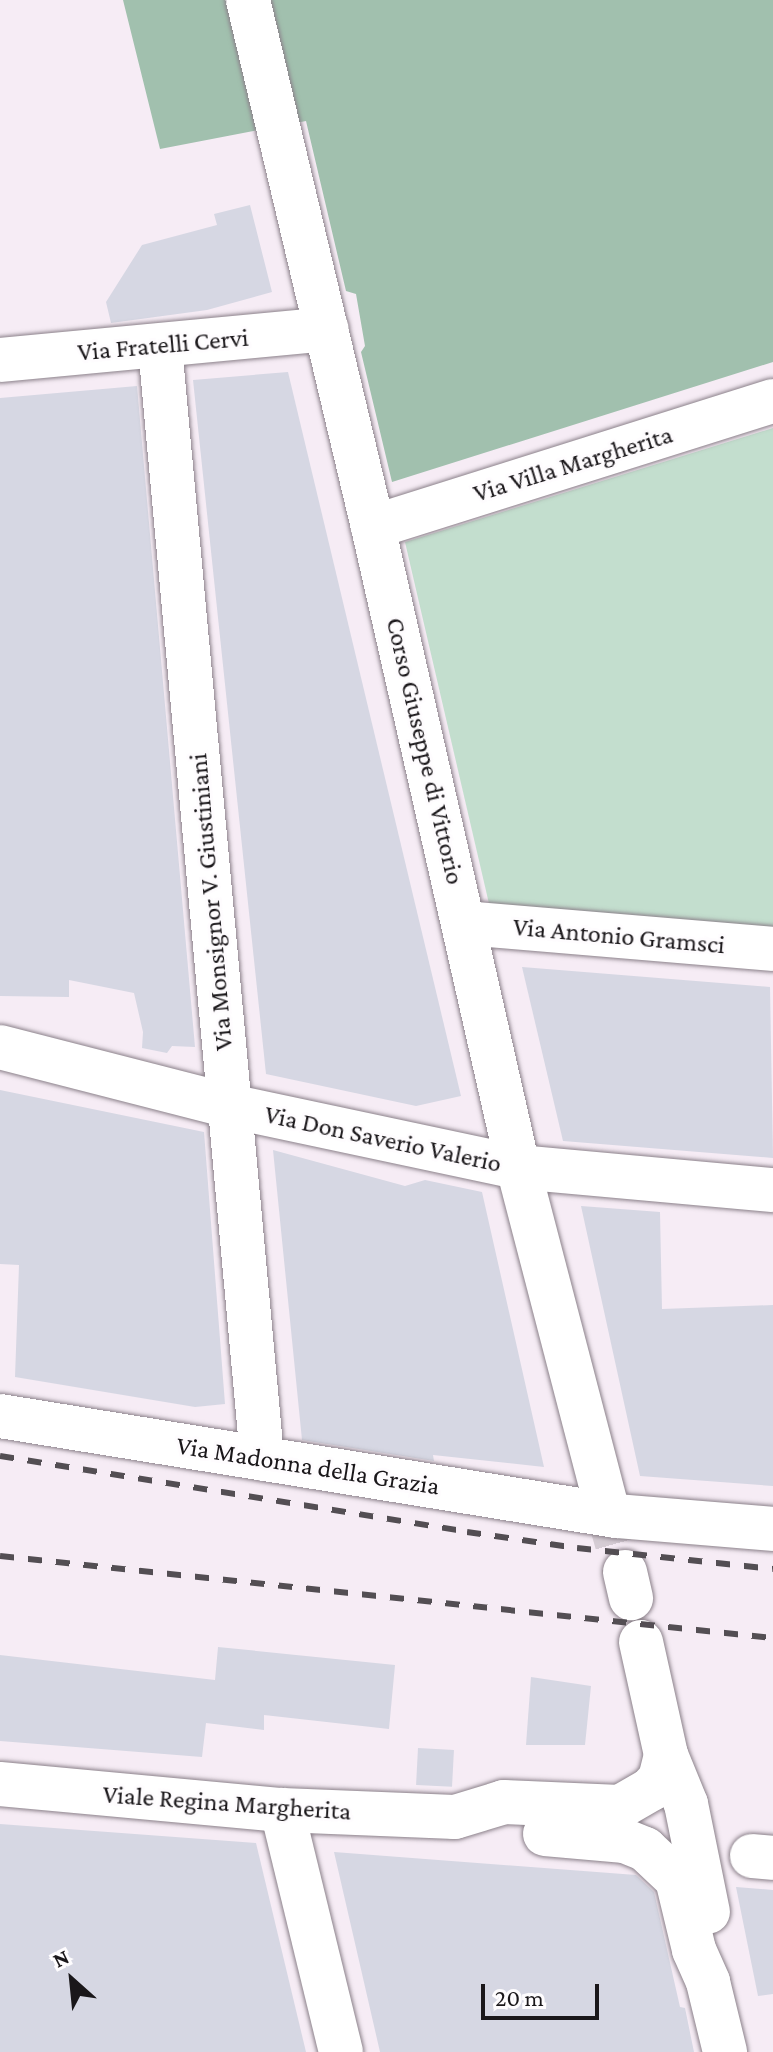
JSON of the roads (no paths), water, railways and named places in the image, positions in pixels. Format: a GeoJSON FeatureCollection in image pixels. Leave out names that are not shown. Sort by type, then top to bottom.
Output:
{"type":"FeatureCollection","features":[{"type":"Feature","properties":{"kind":"street","name":"Corso Giuseppe di Vittorio"},"geometry":{"type":"LineString","coordinates":[[248,0],[373,527],[518,1167],[611,1508]]}},
{"type":"Feature","properties":{"kind":"street","name":"Via Fratelli Cervi"},"geometry":{"type":"LineString","coordinates":[[0,360],[327,329]]}},
{"type":"Feature","properties":{"kind":"street","name":"Via Monsignor V. Giustiniani"},"geometry":{"type":"LineString","coordinates":[[160,347],[262,1458]]}},
{"type":"Feature","properties":{"kind":"street","name":"Via Villa Margherita"},"geometry":{"type":"LineString","coordinates":[[373,527],[773,401]]}},
{"type":"Feature","properties":{"kind":"street","name":"Via Antonio Gramsci"},"geometry":{"type":"LineString","coordinates":[[464,923],[773,949]]}},
{"type":"Feature","properties":{"kind":"street","name":"Via Don Saverio Valerio"},"geometry":{"type":"LineString","coordinates":[[0,1047],[230,1106],[518,1167],[773,1190]]}},
{"type":"Feature","properties":{"kind":"street","name":"Via Madonna della Grazia"},"geometry":{"type":"LineString","coordinates":[[0,1416],[262,1458],[773,1529]]}},
{"type":"Feature","properties":{"kind":"street"},"geometry":{"type":"LineString","coordinates":[[641,1642],[666,1755],[686,1804],[714,1941],[708,1982],[725,2052]]}},
{"type":"Feature","properties":{"kind":"street","name":"Viale Regina Margherita"},"geometry":{"type":"LineString","coordinates":[[455,1817],[504,1802],[620,1807],[651,1789],[660,1779],[666,1755]]}},
{"type":"Feature","properties":{"kind":"street","name":"Viale Regina Margherita"},"geometry":{"type":"LineString","coordinates":[[0,1784],[282,1810],[455,1817],[488,1830],[625,1841],[645,1849],[677,1879],[694,1950],[708,1982]]}},
{"type":"Feature","properties":{"kind":"street"},"geometry":{"type":"LineString","coordinates":[[282,1810],[341,2052]]}},
{"type":"Feature","properties":{"kind":"tunnel"},"geometry":{"type":"LineString","coordinates":[[605,1501],[625,1572]]}},
{"type":"Feature","properties":{"kind":"railway"},"geometry":{"type":"LineString","coordinates":[[0,1456],[467,1532],[577,1548],[773,1569]]}},
{"type":"Feature","properties":{"kind":"railway"},"geometry":{"type":"LineString","coordinates":[[0,1556],[773,1638]]}}]}
